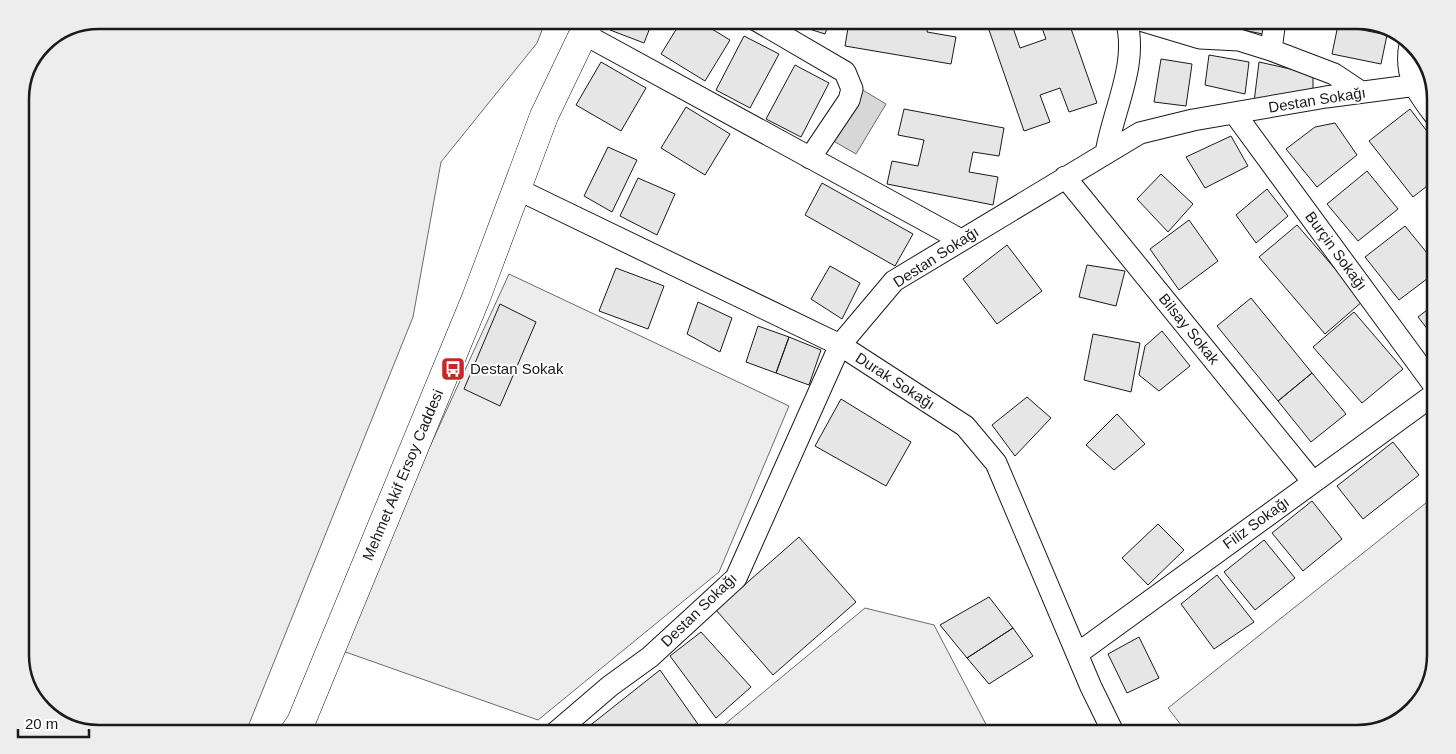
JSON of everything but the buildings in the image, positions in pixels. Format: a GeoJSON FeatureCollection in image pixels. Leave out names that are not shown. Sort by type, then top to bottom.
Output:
{"type":"FeatureCollection","features":[{"type":"Feature","properties":{"kind":"street","name":"Mehmet Akif Ersoy Caddesi"},"geometry":{"type":"LineString","coordinates":[[299,725],[351,597],[421,435],[476,298],[544,116],[586,29]]}},
{"type":"Feature","properties":{"kind":"street"},"geometry":{"type":"LineString","coordinates":[[590,29],[810,158],[961,240]]}},
{"type":"Feature","properties":{"kind":"street"},"geometry":{"type":"LineString","coordinates":[[771,29],[845,72],[852,89],[849,100],[810,158]]}},
{"type":"Feature","properties":{"kind":"street"},"geometry":{"type":"LineString","coordinates":[[1106,152],[1126,73],[1130,35],[1128,29]]}},
{"type":"Feature","properties":{"kind":"street"},"geometry":{"type":"LineString","coordinates":[[1170,29],[1200,38],[1239,40],[1271,50],[1334,74],[1361,92]]}},
{"type":"Feature","properties":{"kind":"street"},"geometry":{"type":"LineString","coordinates":[[1271,50],[1274,29]]}},
{"type":"Feature","properties":{"kind":"street"},"geometry":{"type":"LineString","coordinates":[[1409,51],[1407,61],[1423,85]]}},
{"type":"Feature","properties":{"kind":"street","name":"Destan Sokağı"},"geometry":{"type":"LineString","coordinates":[[564,725],[610,686],[650,657],[736,578],[840,345],[894,282],[1140,133],[1193,120],[1361,92],[1423,85]]}},
{"type":"Feature","properties":{"kind":"street","name":"Burçin Sokağı"},"geometry":{"type":"LineString","coordinates":[[1235,114],[1427,376]]}},
{"type":"Feature","properties":{"kind":"street","name":"Bilsay Sokak"},"geometry":{"type":"LineString","coordinates":[[1065,177],[1313,482]]}},
{"type":"Feature","properties":{"kind":"street","name":"Durak Sokağı"},"geometry":{"type":"LineString","coordinates":[[516,188],[840,345],[965,426],[996,463],[1077,654],[1110,725]]}},
{"type":"Feature","properties":{"kind":"street","name":"Filiz Sokağı"},"geometry":{"type":"LineString","coordinates":[[1077,654],[1427,400]]}},
{"type":"Feature","properties":{"kind":"shaded area"},"geometry":{"type":"Polygon","coordinates":[[[98,29],[542,29],[537,43],[441,162],[413,317],[249,725],[89,725],[68,718],[52,708],[40,694],[32,678],[29,660],[29,94],[34,72],[40,60],[49,49],[60,40],[72,34],[98,29]]]}},
{"type":"Feature","properties":{"kind":"shaded area"},"geometry":{"type":"Polygon","coordinates":[[[861,89],[886,104],[856,154],[830,139],[861,89]]]}},
{"type":"Feature","properties":{"kind":"shaded area"},"geometry":{"type":"Polygon","coordinates":[[[509,274],[789,406],[719,572],[538,720],[337,649],[509,274]]]}},
{"type":"Feature","properties":{"kind":"shaded area"},"geometry":{"type":"Polygon","coordinates":[[[1427,502],[1427,665],[1416,694],[1404,708],[1384,720],[1367,725],[1181,725],[1168,708],[1427,502]]]}},
{"type":"Feature","properties":{"kind":"shaded area"},"geometry":{"type":"Polygon","coordinates":[[[865,608],[934,625],[986,725],[724,725],[865,608]]]}},
{"type":"Feature","properties":{"kind":"place","name":"Destan Sokak"},"geometry":{"type":"Point","coordinates":[453,369]}}]}
